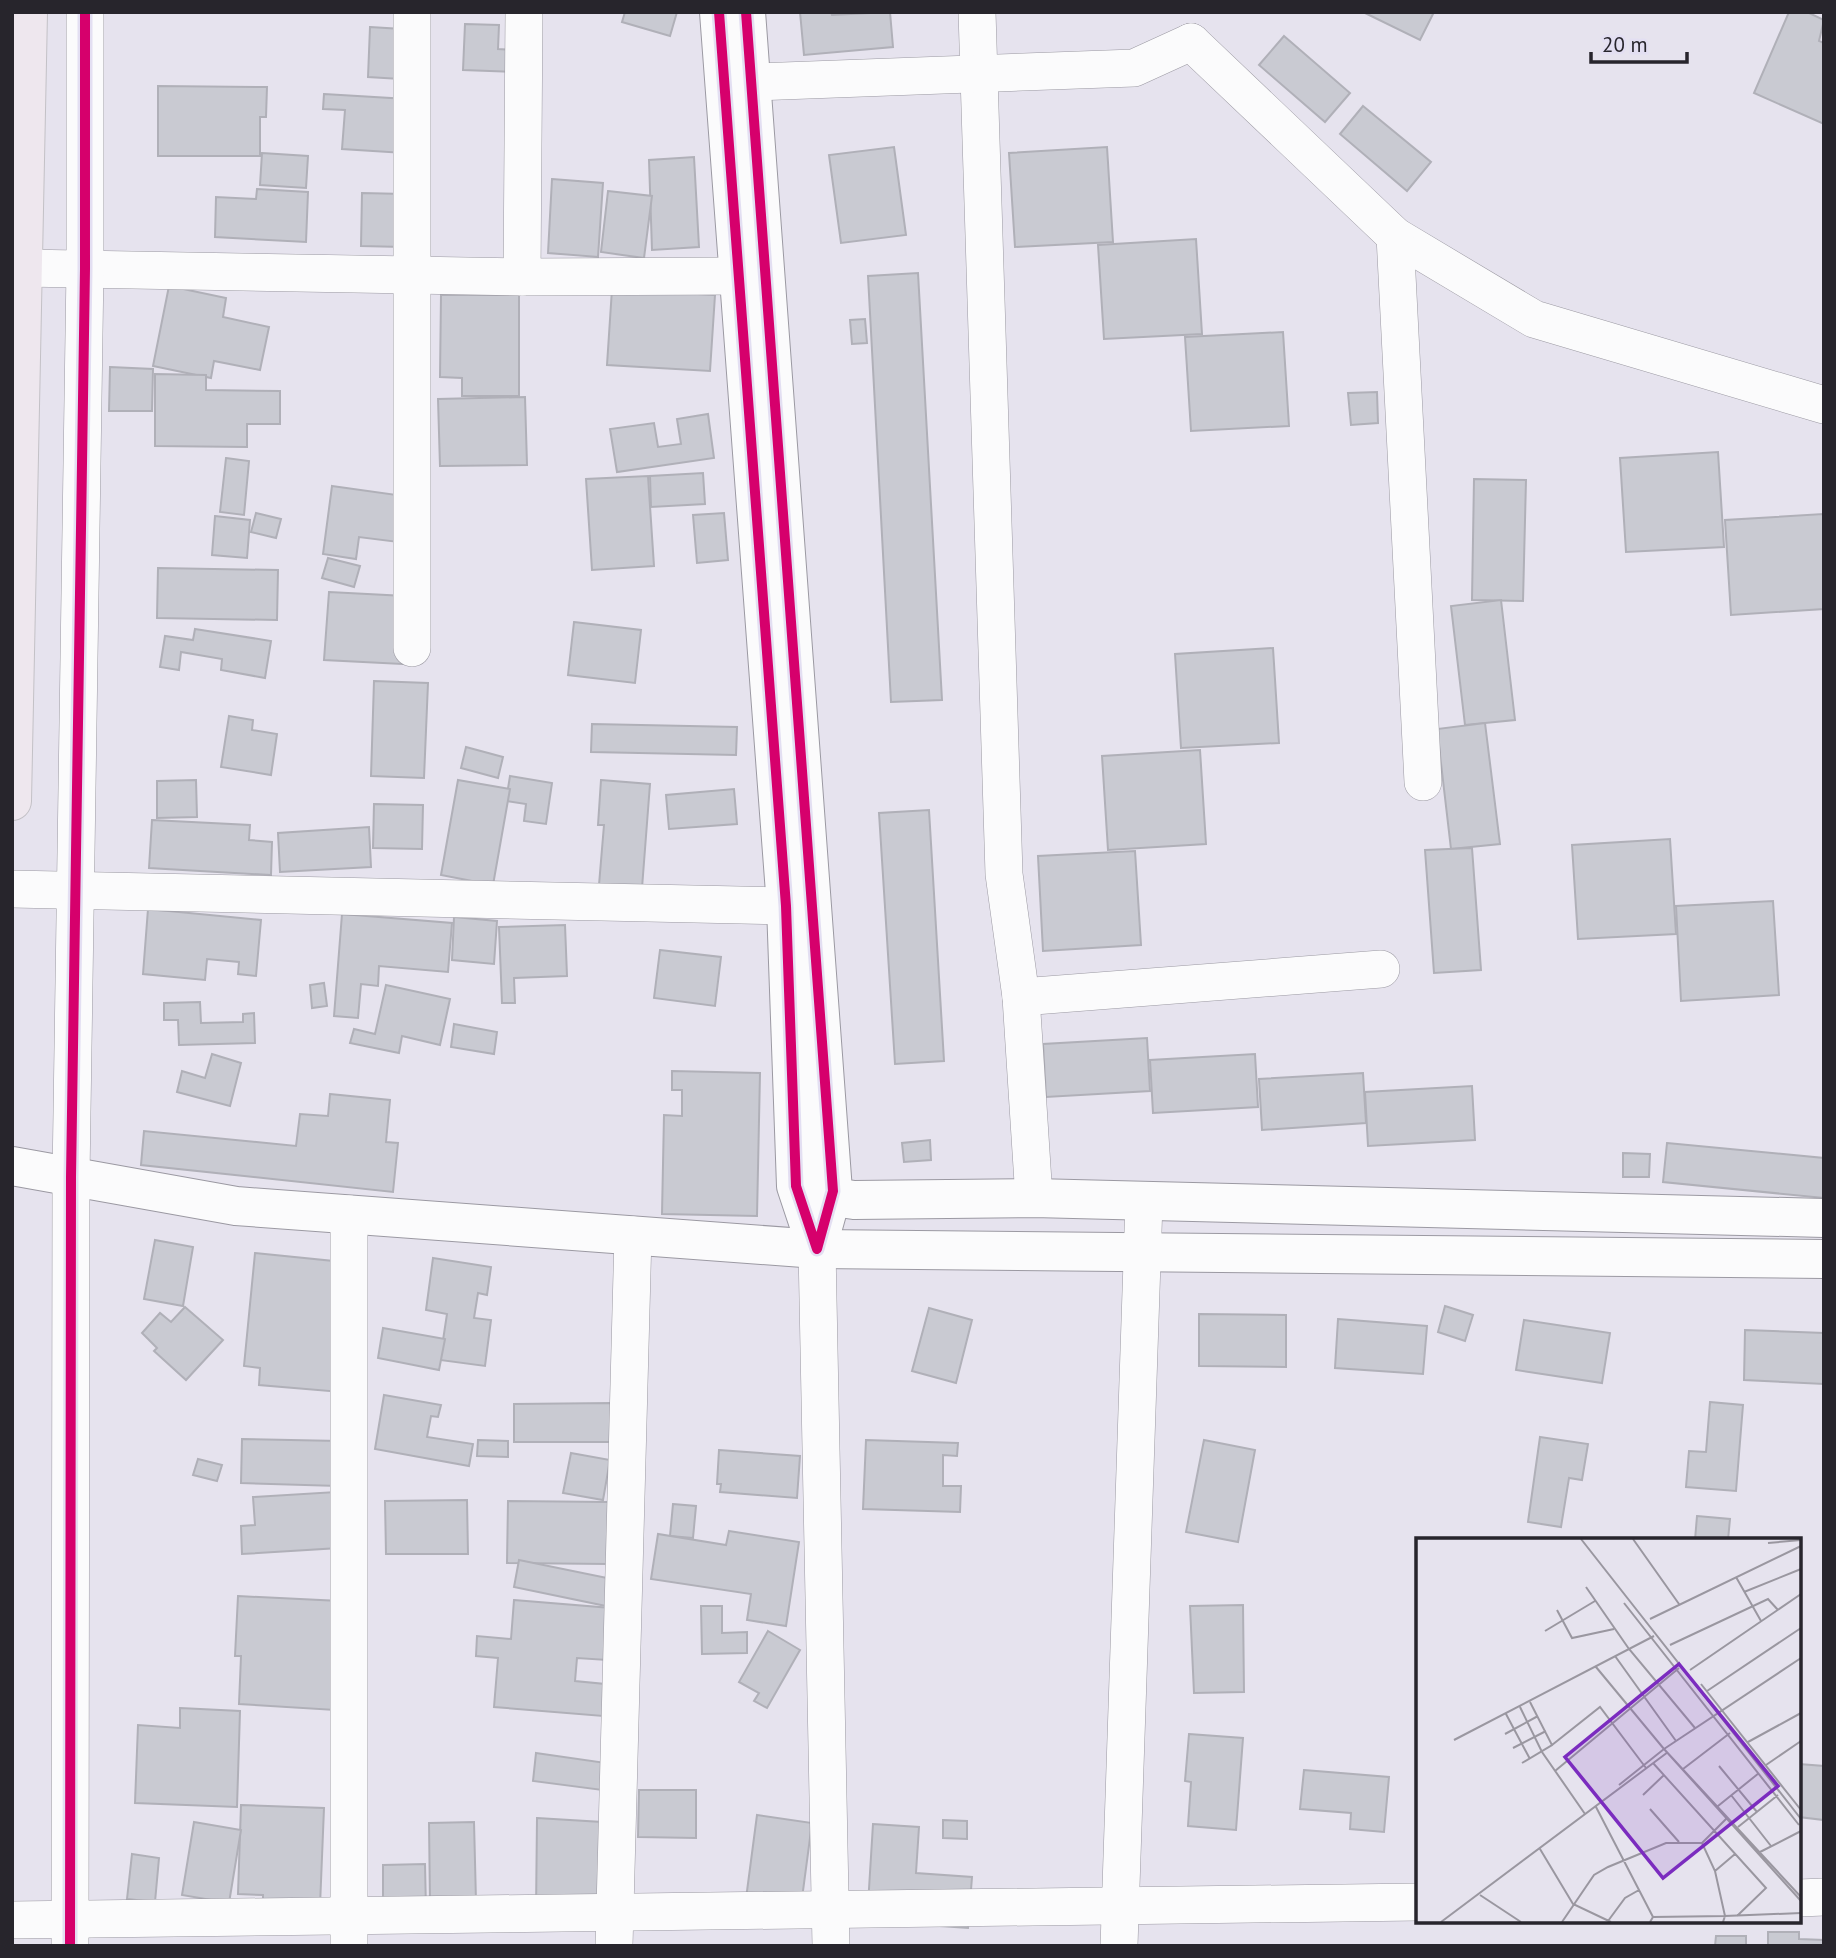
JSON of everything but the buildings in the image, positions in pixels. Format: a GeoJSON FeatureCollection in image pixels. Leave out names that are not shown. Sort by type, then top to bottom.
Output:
{"type":"FeatureCollection","features":[{"type":"Feature","properties":{"kind":"main road"},"geometry":{"type":"LineString","coordinates":[[12,801],[28,12]]}},
{"type":"Feature","properties":{"kind":"street"},"geometry":{"type":"LineString","coordinates":[[71,1932],[72,1177],[85,269],[85,12]]}},
{"type":"Feature","properties":{"kind":"street"},"geometry":{"type":"LineString","coordinates":[[412,12],[412,648]]}},
{"type":"Feature","properties":{"kind":"street"},"geometry":{"type":"LineString","coordinates":[[522,277],[524,12]]}},
{"type":"Feature","properties":{"kind":"street"},"geometry":{"type":"LineString","coordinates":[[719,12],[738,82],[815,1194],[831,1946]]}},
{"type":"Feature","properties":{"kind":"street"},"geometry":{"type":"LineString","coordinates":[[746,12],[738,82],[741,276],[786,906],[815,1194]]}},
{"type":"Feature","properties":{"kind":"street"},"geometry":{"type":"LineString","coordinates":[[977,12],[1004,874],[1021,997],[1034,1198]]}},
{"type":"Feature","properties":{"kind":"street"},"geometry":{"type":"LineString","coordinates":[[738,82],[1134,68],[1195,27],[1395,236],[1534,319],[1824,405]]}},
{"type":"Feature","properties":{"kind":"street"},"geometry":{"type":"LineString","coordinates":[[1395,236],[1423,782]]}},
{"type":"Feature","properties":{"kind":"street"},"geometry":{"type":"LineString","coordinates":[[23,268],[522,277],[741,276]]}},
{"type":"Feature","properties":{"kind":"street"},"geometry":{"type":"LineString","coordinates":[[12,888],[786,906]]}},
{"type":"Feature","properties":{"kind":"street"},"geometry":{"type":"LineString","coordinates":[[1021,997],[1381,968]]}},
{"type":"Feature","properties":{"kind":"street"},"geometry":{"type":"LineString","coordinates":[[12,1166],[236,1206],[817,1249],[1824,1259]]}},
{"type":"Feature","properties":{"kind":"street"},"geometry":{"type":"LineString","coordinates":[[815,1194],[854,1200],[1034,1198],[1824,1218]]}},
{"type":"Feature","properties":{"kind":"street"},"geometry":{"type":"LineString","coordinates":[[1119,1946],[1144,1202]]}},
{"type":"Feature","properties":{"kind":"street"},"geometry":{"type":"LineString","coordinates":[[349,1214],[349,1931]]}},
{"type":"Feature","properties":{"kind":"street"},"geometry":{"type":"LineString","coordinates":[[616,1929],[633,1235]]}},
{"type":"Feature","properties":{"kind":"street"},"geometry":{"type":"LineString","coordinates":[[1801,1898],[1824,1897]]}},
{"type":"Feature","properties":{"kind":"street"},"geometry":{"type":"LineString","coordinates":[[12,1920],[71,1932],[616,1929],[831,1910],[1416,1902]]}},
{"type":"Feature","properties":{"kind":"cycle path"},"geometry":{"type":"LineString","coordinates":[[70,1946],[71,1177],[85,269],[85,12]]}},
{"type":"Feature","properties":{"kind":"cycle path"},"geometry":{"type":"LineString","coordinates":[[719,12],[786,906],[796,1186],[817,1249],[833,1191],[746,12]]}}]}
